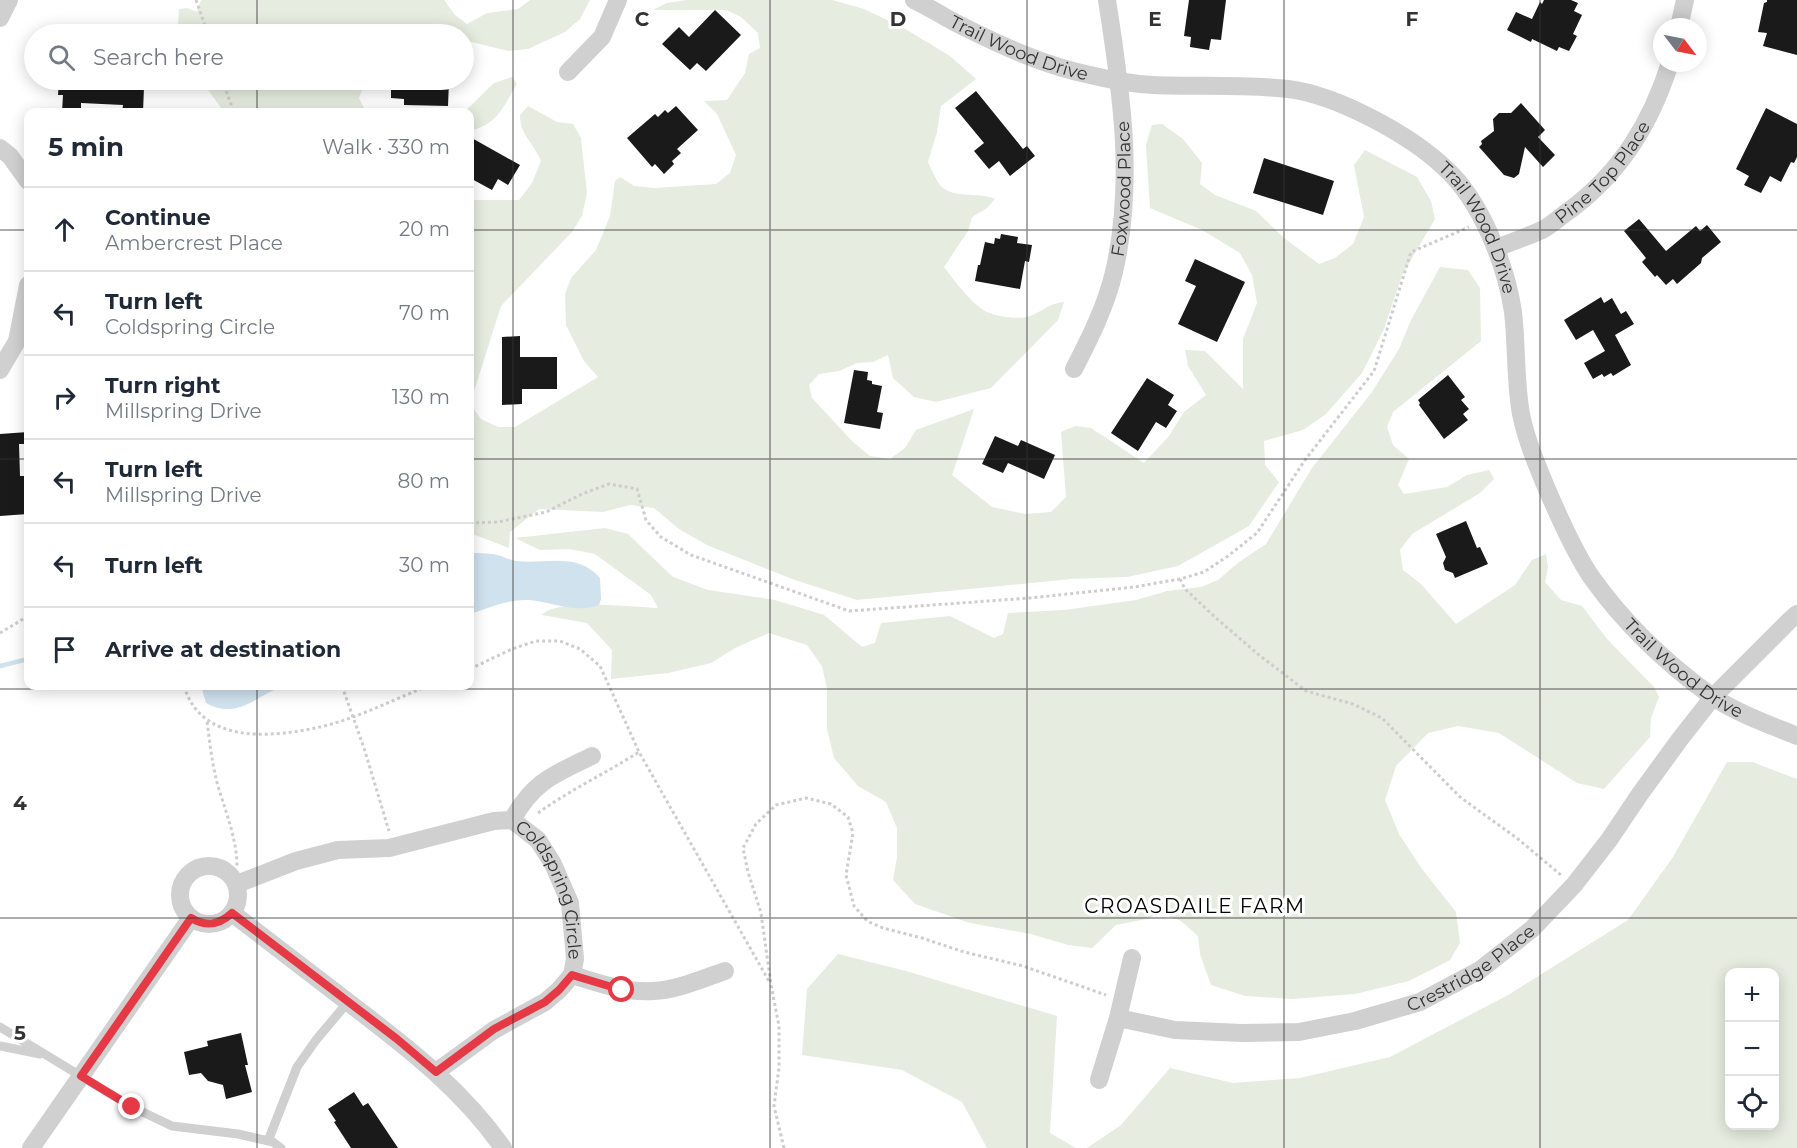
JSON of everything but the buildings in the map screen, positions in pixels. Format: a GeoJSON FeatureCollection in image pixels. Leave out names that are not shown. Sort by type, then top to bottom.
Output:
{"type":"FeatureCollection","features":[{"type":"Feature","properties":{"kind":"street"},"geometry":{"type":"LineString","coordinates":[[0,18],[9,0]]}},
{"type":"Feature","properties":{"kind":"street"},"geometry":{"type":"LineString","coordinates":[[568,72],[602,37],[618,0]]}},
{"type":"Feature","properties":{"kind":"street","name":"Trail Wood Drive"},"geometry":{"type":"LineString","coordinates":[[914,0],[965,27],[1049,64],[1085,75],[1149,85],[1290,89],[1338,102],[1372,118],[1433,158],[1458,181],[1496,248],[1513,313],[1521,415],[1534,459],[1553,505],[1590,576],[1623,617],[1660,654],[1713,697],[1797,736]]}},
{"type":"Feature","properties":{"kind":"street","name":"Foxwood Place"},"geometry":{"type":"LineString","coordinates":[[1074,369],[1101,312],[1114,274],[1124,206],[1124,136],[1120,81],[1107,0]]}},
{"type":"Feature","properties":{"kind":"street"},"geometry":{"type":"LineString","coordinates":[[1681,18],[1685,0]]}},
{"type":"Feature","properties":{"kind":"street","name":"Pine Top Place"},"geometry":{"type":"LineString","coordinates":[[1496,248],[1545,228],[1582,200],[1613,171],[1641,132],[1662,91],[1667,72]]}},
{"type":"Feature","properties":{"kind":"street"},"geometry":{"type":"LineString","coordinates":[[0,148],[10,156],[24,175]]}},
{"type":"Feature","properties":{"kind":"street"},"geometry":{"type":"LineString","coordinates":[[0,370],[17,341],[24,305]]}},
{"type":"Feature","properties":{"kind":"street","name":"Crestridge Place"},"geometry":{"type":"LineString","coordinates":[[1120,1009],[1175,1030],[1242,1033],[1299,1032],[1355,1021],[1420,1002],[1480,970],[1532,929],[1574,885],[1713,697],[1797,614]]}},
{"type":"Feature","properties":{"kind":"street"},"geometry":{"type":"LineString","coordinates":[[518,825],[521,805],[537,786],[556,773],[592,756]]}},
{"type":"Feature","properties":{"kind":"street","name":"Coldspring Circle"},"geometry":{"type":"LineString","coordinates":[[237,884],[296,861],[338,850],[394,847],[494,821],[518,825],[538,840],[553,864],[570,903],[575,958],[572,975],[545,1002],[494,1029],[436,1072]]}},
{"type":"Feature","properties":{"kind":"street"},"geometry":{"type":"LineString","coordinates":[[216,867],[225,871],[237,884],[237,904],[232,913],[217,923],[208,924],[191,918],[181,902],[180,892],[183,883],[197,869],[216,867]]}},
{"type":"Feature","properties":{"kind":"street"},"geometry":{"type":"LineString","coordinates":[[232,913],[436,1072],[466,1102],[503,1148]]}},
{"type":"Feature","properties":{"kind":"street"},"geometry":{"type":"LineString","coordinates":[[31,1148],[191,918]]}},
{"type":"Feature","properties":{"kind":"street"},"geometry":{"type":"LineString","coordinates":[[1099,1080],[1132,958]]}},
{"type":"Feature","properties":{"kind":"street"},"geometry":{"type":"LineString","coordinates":[[572,975],[622,990],[654,991],[725,971]]}},
{"type":"Feature","properties":{"kind":"lane"},"geometry":{"type":"LineString","coordinates":[[268,1141],[297,1067],[348,1002]]}},
{"type":"Feature","properties":{"kind":"lane"},"geometry":{"type":"LineString","coordinates":[[0,1028],[132,1107],[172,1126],[238,1134],[268,1141],[281,1148]]}},
{"type":"Feature","properties":{"kind":"lane"},"geometry":{"type":"LineString","coordinates":[[0,1046],[46,1055]]}},
{"type":"Feature","properties":{"kind":"path"},"geometry":{"type":"LineString","coordinates":[[196,0],[204,24]]}},
{"type":"Feature","properties":{"kind":"path"},"geometry":{"type":"LineString","coordinates":[[226,90],[232,108]]}},
{"type":"Feature","properties":{"kind":"path"},"geometry":{"type":"LineString","coordinates":[[474,523],[498,522],[546,512],[582,494],[609,484],[637,489],[646,520],[660,537],[691,555],[849,611],[1030,598],[1134,587],[1180,579],[1204,572],[1257,533],[1305,460],[1374,371],[1411,252],[1482,221]]}},
{"type":"Feature","properties":{"kind":"path"},"geometry":{"type":"LineString","coordinates":[[1180,579],[1185,589],[1216,618],[1306,691],[1353,704],[1382,718],[1460,797],[1518,839],[1574,885]]}},
{"type":"Feature","properties":{"kind":"path"},"geometry":{"type":"LineString","coordinates":[[0,633],[24,618]]}},
{"type":"Feature","properties":{"kind":"path"},"geometry":{"type":"LineString","coordinates":[[474,667],[512,649],[536,641],[560,641],[580,649],[600,666],[639,752],[771,985]]}},
{"type":"Feature","properties":{"kind":"path"},"geometry":{"type":"LineString","coordinates":[[185,690],[188,698],[207,721],[223,729],[250,734],[315,728],[386,704],[419,690]]}},
{"type":"Feature","properties":{"kind":"path"},"geometry":{"type":"LineString","coordinates":[[343,690],[394,847]]}},
{"type":"Feature","properties":{"kind":"path"},"geometry":{"type":"LineString","coordinates":[[207,721],[217,784],[231,826],[237,859],[237,884]]}},
{"type":"Feature","properties":{"kind":"path"},"geometry":{"type":"LineString","coordinates":[[518,825],[558,798],[639,752]]}},
{"type":"Feature","properties":{"kind":"path"},"geometry":{"type":"LineString","coordinates":[[784,1148],[774,1106],[779,1068],[779,1026],[761,913],[743,848],[756,824],[776,806],[806,798],[831,804],[848,817],[853,833],[846,875],[854,906],[867,921],[882,928],[963,952],[1023,966],[1120,1009]]}},
{"type":"Feature","properties":{"kind":"shaded area"},"geometry":{"type":"Polygon","coordinates":[[[201,0],[444,0],[455,15],[467,24],[178,24],[179,9],[187,8],[197,12],[201,0]]]}},
{"type":"Feature","properties":{"kind":"shaded area"},"geometry":{"type":"Polygon","coordinates":[[[530,0],[590,0],[580,19],[565,32],[528,49],[508,51],[474,42],[474,24],[467,24],[487,13],[518,9],[530,0]]]}},
{"type":"Feature","properties":{"kind":"shaded area"},"geometry":{"type":"Polygon","coordinates":[[[686,0],[832,0],[864,9],[902,27],[950,56],[976,79],[941,106],[937,132],[928,162],[944,189],[958,194],[995,199],[987,208],[972,217],[968,231],[944,267],[968,297],[985,311],[995,315],[1020,318],[1064,302],[1058,320],[991,388],[936,402],[914,397],[893,378],[888,355],[873,362],[857,363],[839,371],[819,374],[809,385],[812,398],[853,442],[870,456],[890,459],[905,448],[916,430],[974,409],[952,475],[992,507],[1025,514],[1051,512],[1066,497],[1061,432],[1075,426],[1091,428],[1144,463],[1169,436],[1184,412],[1206,395],[1188,366],[1185,350],[1205,351],[1243,389],[1243,339],[1257,303],[1252,275],[1240,253],[1202,230],[1150,208],[1146,145],[1152,125],[1162,124],[1183,139],[1202,163],[1200,184],[1215,195],[1256,211],[1284,238],[1319,264],[1335,258],[1353,244],[1364,217],[1354,165],[1365,150],[1417,177],[1431,201],[1435,219],[1402,275],[1384,329],[1362,373],[1326,414],[1303,430],[1264,441],[1265,465],[1279,482],[1249,526],[1178,566],[1127,577],[1071,579],[857,600],[795,580],[707,545],[679,529],[654,508],[630,505],[603,512],[539,509],[510,532],[509,548],[474,535],[474,409],[481,419],[498,427],[515,427],[598,377],[584,361],[566,325],[565,294],[571,278],[596,250],[610,216],[615,181],[620,177],[634,186],[654,188],[716,184],[730,173],[736,155],[717,114],[704,101],[727,100],[745,73],[749,54],[760,48],[758,33],[741,17],[726,10],[653,10],[667,3],[686,0]]]}},
{"type":"Feature","properties":{"kind":"shaded area"},"geometry":{"type":"Polygon","coordinates":[[[512,77],[517,84],[499,114],[487,124],[474,130],[474,108],[468,108],[494,83],[512,77]]]}},
{"type":"Feature","properties":{"kind":"shaded area"},"geometry":{"type":"Polygon","coordinates":[[[208,90],[362,90],[359,98],[364,108],[221,108],[208,90]]]}},
{"type":"Feature","properties":{"kind":"shaded area"},"geometry":{"type":"Polygon","coordinates":[[[528,106],[557,122],[573,124],[581,138],[587,193],[582,216],[572,232],[501,306],[474,391],[474,200],[519,200],[532,183],[541,161],[522,128],[520,115],[528,106]]]}},
{"type":"Feature","properties":{"kind":"shaded area"},"geometry":{"type":"Polygon","coordinates":[[[1440,267],[1468,270],[1480,288],[1481,341],[1393,412],[1387,427],[1393,445],[1409,459],[1398,485],[1404,494],[1447,487],[1467,475],[1489,470],[1494,479],[1480,493],[1412,534],[1400,550],[1403,570],[1421,584],[1456,624],[1515,585],[1532,560],[1546,554],[1548,567],[1545,582],[1561,600],[1582,606],[1607,639],[1654,687],[1659,697],[1651,718],[1650,737],[1604,789],[1577,783],[1499,733],[1458,726],[1428,733],[1396,766],[1385,800],[1399,834],[1422,869],[1456,912],[1460,943],[1450,960],[1409,981],[1355,994],[1292,999],[1245,996],[1211,985],[1200,954],[1198,936],[1181,921],[1161,913],[1146,919],[1116,925],[1092,948],[1068,945],[1031,934],[970,923],[915,904],[893,880],[897,857],[897,828],[886,802],[858,786],[834,758],[827,729],[827,689],[822,666],[807,645],[769,633],[735,648],[711,663],[668,673],[611,679],[612,650],[587,623],[542,615],[550,610],[579,605],[658,608],[651,595],[595,554],[569,549],[540,550],[515,538],[605,528],[628,534],[673,577],[708,590],[775,600],[824,615],[862,647],[875,643],[881,623],[950,616],[994,638],[1003,634],[1008,613],[1064,610],[1136,600],[1167,591],[1201,587],[1218,580],[1266,544],[1312,468],[1372,392],[1399,349],[1411,320],[1440,267]]]}},
{"type":"Feature","properties":{"kind":"shaded area"},"geometry":{"type":"Polygon","coordinates":[[[1727,762],[1752,762],[1797,779],[1797,1148],[1087,1148],[1121,1125],[1170,1068],[1233,1083],[1300,1078],[1390,1057],[1508,995],[1628,920],[1673,857],[1727,762]]]}},
{"type":"Feature","properties":{"kind":"shaded area"},"geometry":{"type":"Polygon","coordinates":[[[838,954],[906,971],[1057,1016],[1050,1133],[1076,1148],[987,1148],[962,1102],[902,1070],[802,1055],[807,989],[838,954]]]}},
{"type":"Feature","properties":{"kind":"water"},"geometry":{"type":"Polygon","coordinates":[[[474,553],[493,554],[516,561],[571,562],[591,570],[600,578],[599,605],[573,608],[529,600],[499,604],[474,613],[474,553]]]}},
{"type":"Feature","properties":{"kind":"water"},"geometry":{"type":"Polygon","coordinates":[[[202,690],[275,690],[236,708],[217,708],[206,703],[202,690]]]}},
{"type":"Feature","properties":{"kind":"waterway"},"geometry":{"type":"LineString","coordinates":[[0,666],[24,660]]}},
{"type":"Feature","properties":{"kind":"district","name":"CROASDAILE FARM"},"geometry":{"type":"Point","coordinates":[1195,906]}},
{"type":"Feature","properties":{"kind":"route"},"geometry":{"type":"LineString","coordinates":[[132,1107],[81,1076],[191,918],[208,924],[217,923],[232,913],[397,1039],[436,1072],[494,1029],[545,1002],[572,975],[622,990]]}}]}
